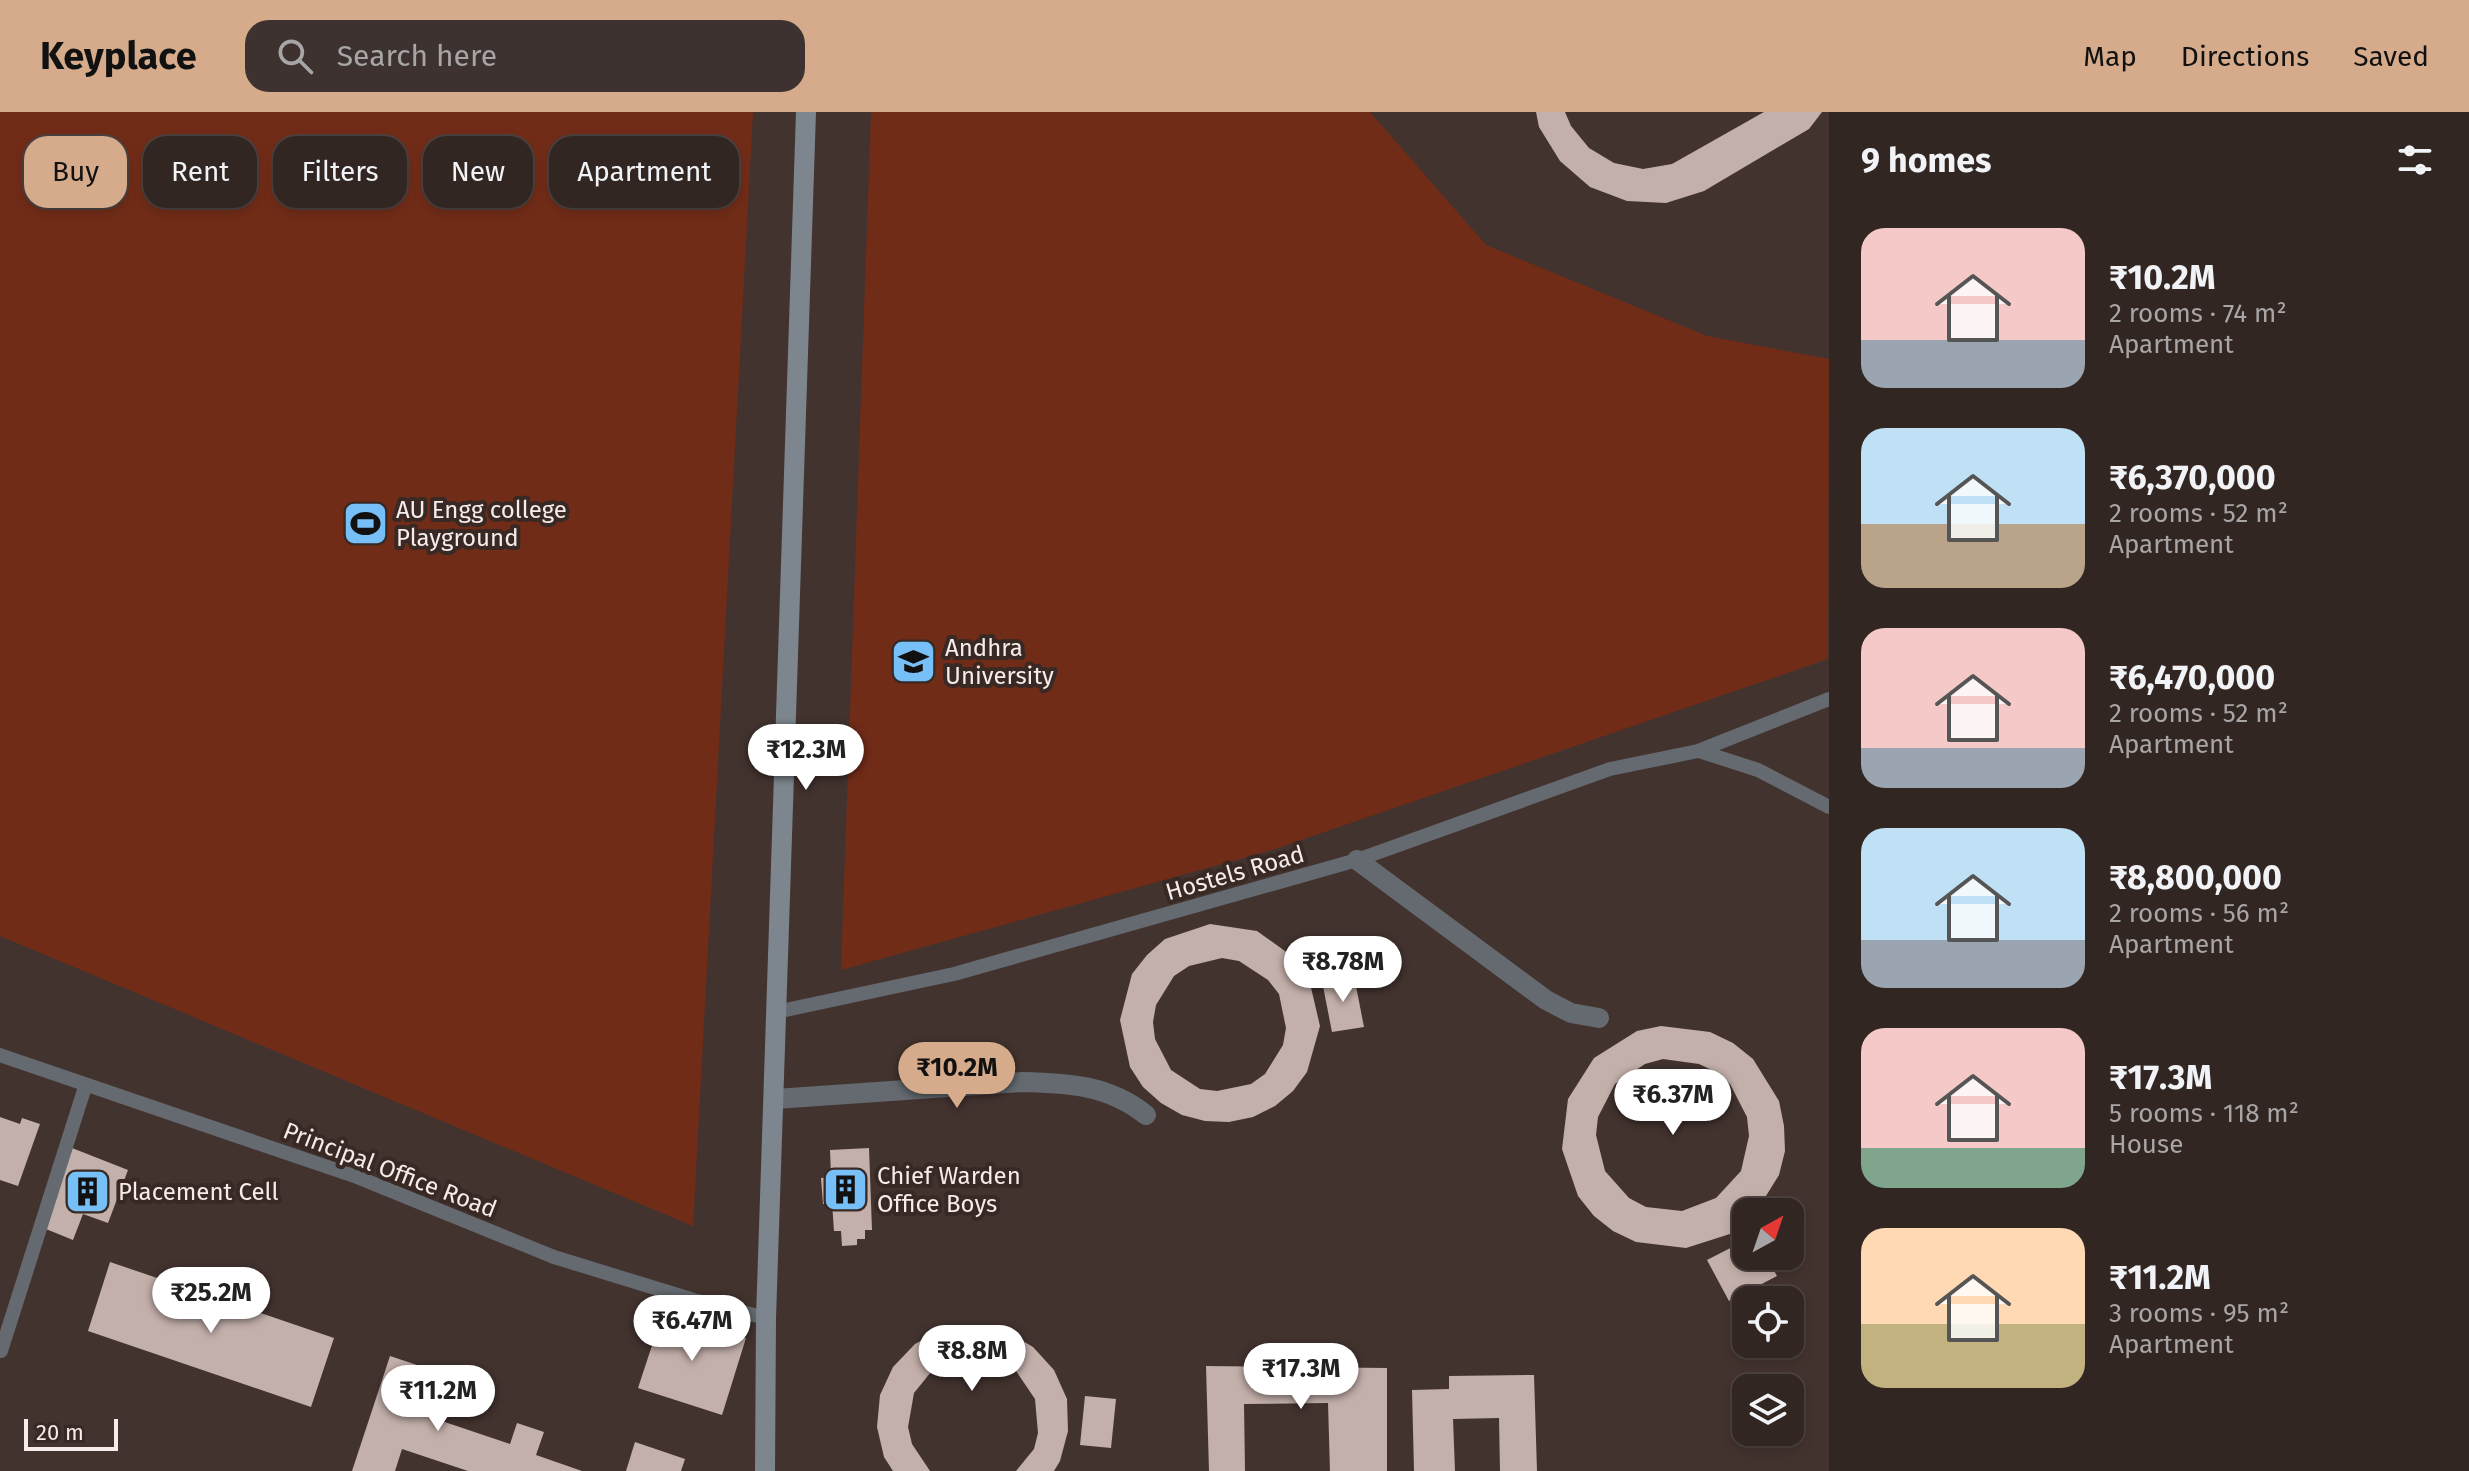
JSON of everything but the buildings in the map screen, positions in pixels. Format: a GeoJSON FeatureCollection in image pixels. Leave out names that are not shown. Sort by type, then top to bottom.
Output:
{"type":"FeatureCollection","features":[{"type":"Feature","properties":{"kind":"street"},"geometry":{"type":"LineString","coordinates":[[765,1471],[766,1318],[806,112]]}},
{"type":"Feature","properties":{"kind":"street"},"geometry":{"type":"LineString","coordinates":[[1357,860],[1546,1000],[1571,1013],[1599,1018]]}},
{"type":"Feature","properties":{"kind":"street"},"geometry":{"type":"LineString","coordinates":[[775,1099],[1022,1082],[1058,1083],[1095,1088],[1130,1102],[1146,1115]]}},
{"type":"Feature","properties":{"kind":"lane","name":"Hostels Road"},"geometry":{"type":"LineString","coordinates":[[776,1012],[954,974],[1357,860],[1610,769],[1698,751],[1829,699]]}},
{"type":"Feature","properties":{"kind":"lane","name":"Hostels Road"},"geometry":{"type":"LineString","coordinates":[[1698,751],[1758,770],[1829,807]]}},
{"type":"Feature","properties":{"kind":"lane","name":"Principal Office Road"},"geometry":{"type":"LineString","coordinates":[[0,1055],[85,1087],[357,1177],[554,1257],[694,1300],[766,1318]]}},
{"type":"Feature","properties":{"kind":"lane"},"geometry":{"type":"LineString","coordinates":[[1,1351],[85,1087]]}},
{"type":"Feature","properties":{"kind":"shaded area","name":"AU Engg college Playground"},"geometry":{"type":"Polygon","coordinates":[[[0,112],[753,112],[693,1226],[0,936],[0,112]]]}},
{"type":"Feature","properties":{"kind":"shaded area"},"geometry":{"type":"Polygon","coordinates":[[[871,112],[1370,112],[1486,245],[1707,336],[1829,359],[1828,659],[1272,850],[841,970],[871,112]]]}},
{"type":"Feature","properties":{"kind":"place","name":"AU Engg college Playground"},"geometry":{"type":"Point","coordinates":[365,524]}},
{"type":"Feature","properties":{"kind":"place","name":"Andhra University"},"geometry":{"type":"Point","coordinates":[914,662]}},
{"type":"Feature","properties":{"kind":"place","name":"Chief Warden Office Boys"},"geometry":{"type":"Point","coordinates":[846,1190]}},
{"type":"Feature","properties":{"kind":"place","name":"Placement Cell"},"geometry":{"type":"Point","coordinates":[87,1192]}}]}
